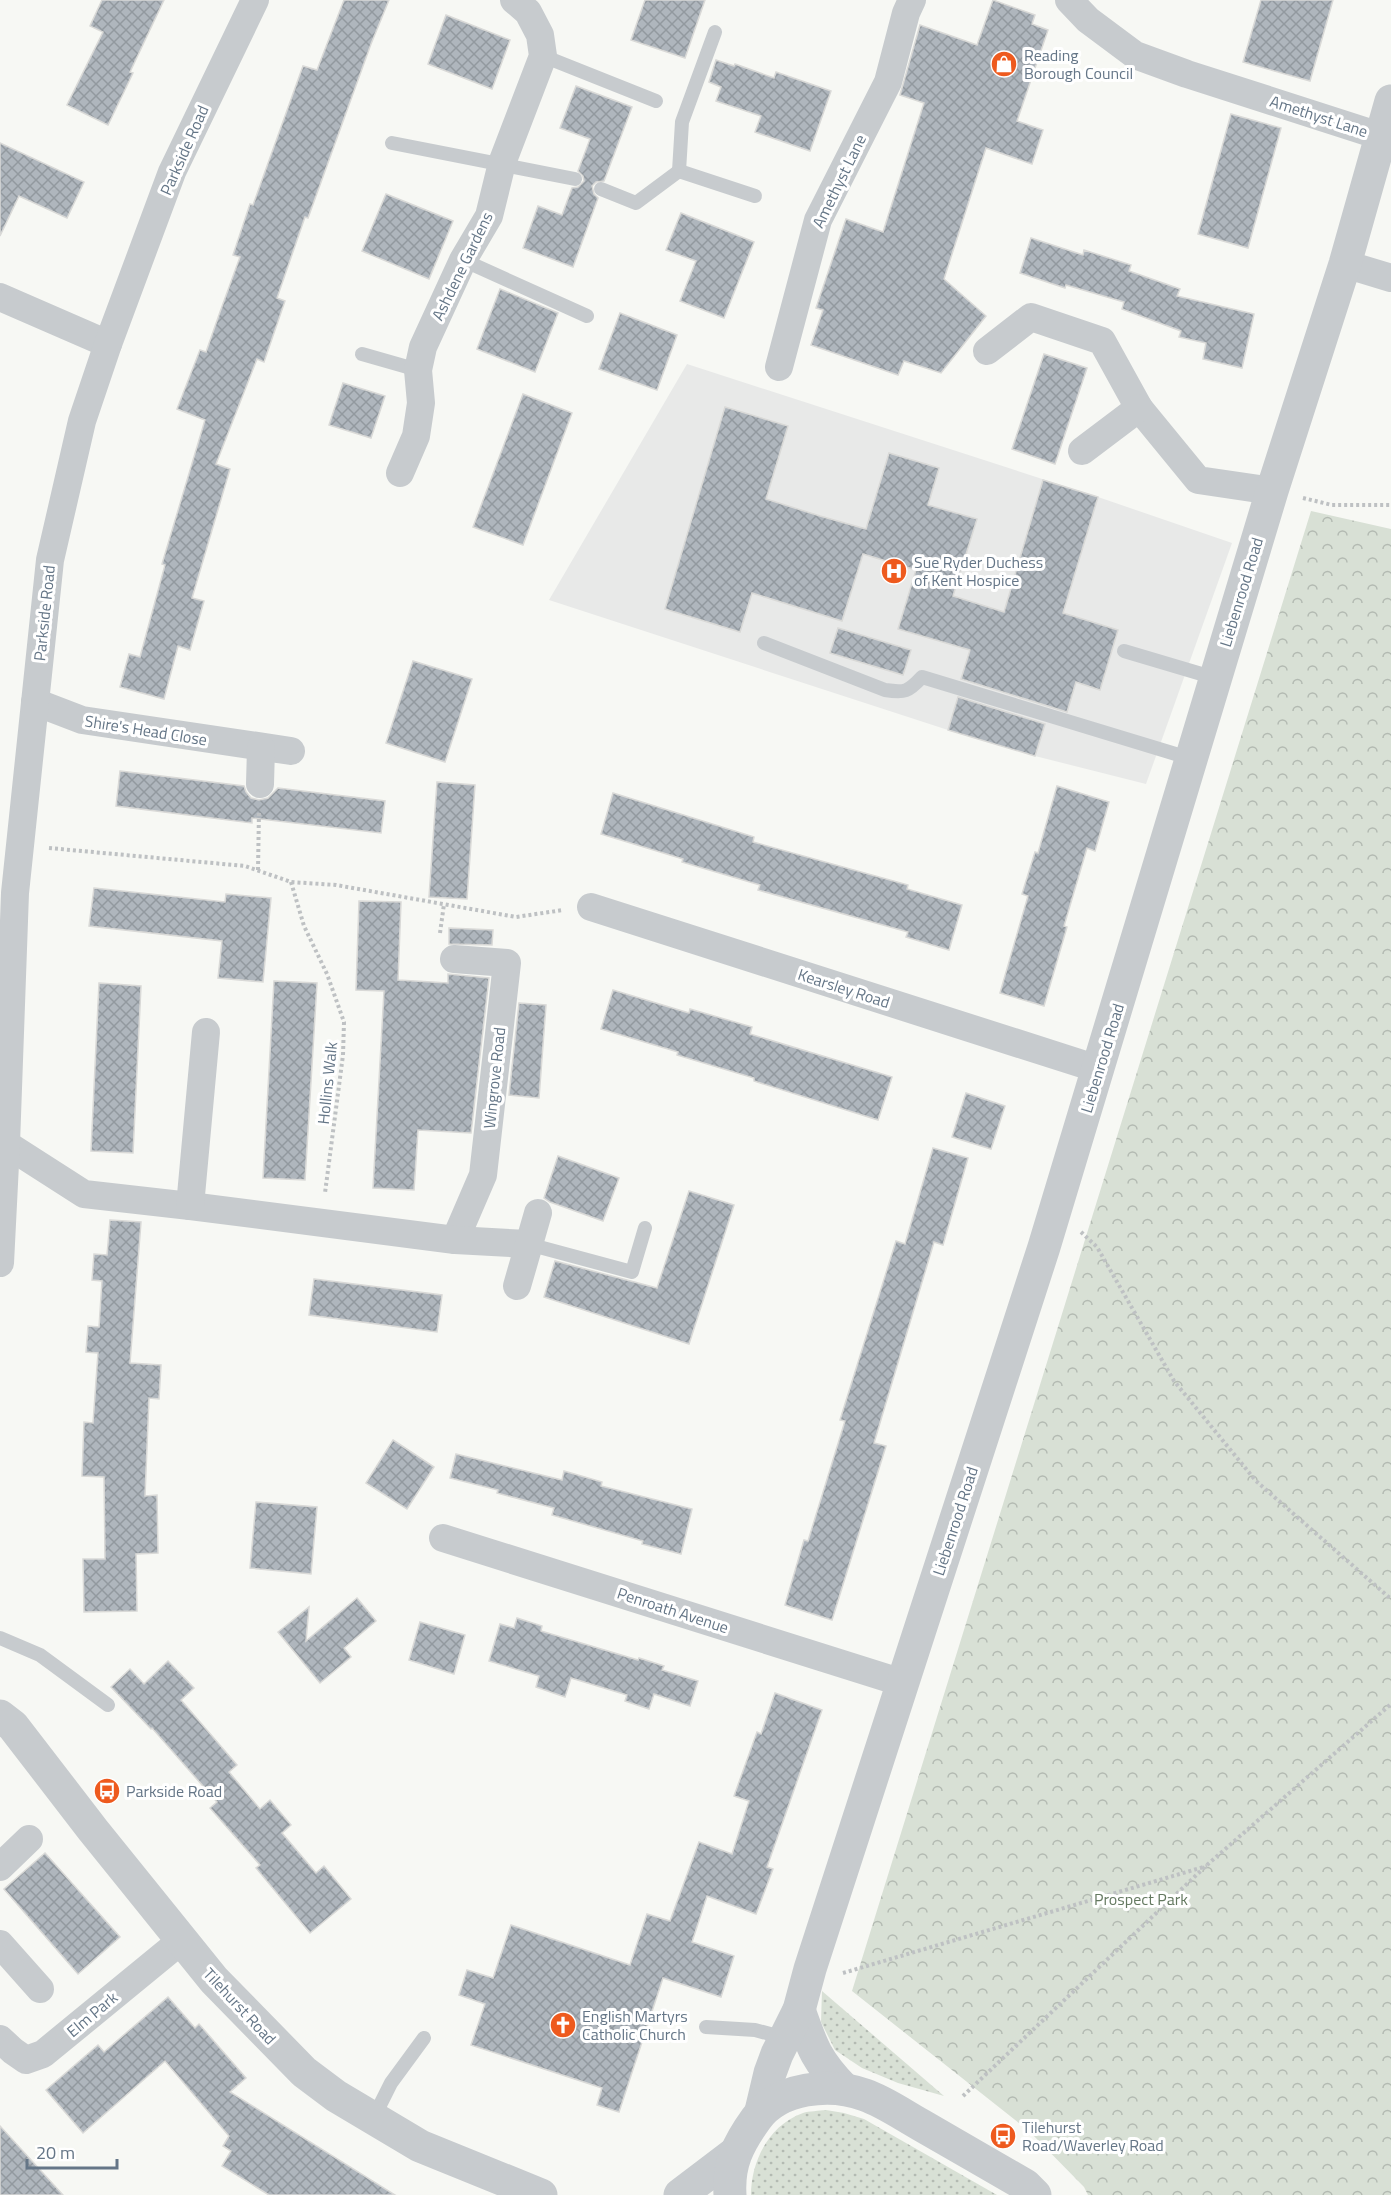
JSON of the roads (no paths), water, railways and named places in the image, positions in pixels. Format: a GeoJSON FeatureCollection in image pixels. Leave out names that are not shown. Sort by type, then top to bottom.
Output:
{"type":"FeatureCollection","features":[{"type":"Feature","properties":{"kind":"street","name":"Parkside Road"},"geometry":{"type":"LineString","coordinates":[[0,1263],[7,888],[19,846],[50,560],[82,420],[108,344],[172,172],[255,0]]}},
{"type":"Feature","properties":{"kind":"street"},"geometry":{"type":"LineString","coordinates":[[514,0],[528,12],[540,35],[543,56]]}},
{"type":"Feature","properties":{"kind":"street","name":"Amethyst Lane"},"geometry":{"type":"LineString","coordinates":[[780,367],[818,220],[888,82],[906,13],[912,0]]}},
{"type":"Feature","properties":{"kind":"street","name":"Amethyst Lane"},"geometry":{"type":"LineString","coordinates":[[1070,0],[1088,20],[1135,55],[1380,136]]}},
{"type":"Feature","properties":{"kind":"street","name":"Ashdene Gardens"},"geometry":{"type":"LineString","coordinates":[[400,473],[416,436],[421,403],[418,370],[423,347],[463,260],[489,216],[502,163],[543,56]]}},
{"type":"Feature","properties":{"kind":"street","name":"Liebenrood Road"},"geometry":{"type":"LineString","coordinates":[[761,2111],[770,2073],[799,2031],[810,1969],[1056,1208],[1272,491],[1345,264],[1391,101]]}},
{"type":"Feature","properties":{"kind":"street"},"geometry":{"type":"LineString","coordinates":[[1345,264],[1391,278]]}},
{"type":"Feature","properties":{"kind":"street"},"geometry":{"type":"LineString","coordinates":[[0,297],[108,344]]}},
{"type":"Feature","properties":{"kind":"street"},"geometry":{"type":"LineString","coordinates":[[987,351],[1031,317],[1102,341],[1139,408],[1198,480],[1272,491]]}},
{"type":"Feature","properties":{"kind":"street"},"geometry":{"type":"LineString","coordinates":[[1082,451],[1139,408]]}},
{"type":"Feature","properties":{"kind":"street","name":"Shire's Head Close"},"geometry":{"type":"LineString","coordinates":[[35,702],[82,720],[291,752]]}},
{"type":"Feature","properties":{"kind":"street"},"geometry":{"type":"LineString","coordinates":[[260,784],[261,748]]}},
{"type":"Feature","properties":{"kind":"street","name":"Kearsley Road"},"geometry":{"type":"LineString","coordinates":[[591,907],[1098,1070]]}},
{"type":"Feature","properties":{"kind":"street","name":"Wingrove Road"},"geometry":{"type":"LineString","coordinates":[[454,959],[507,963],[483,1176],[455,1240]]}},
{"type":"Feature","properties":{"kind":"street"},"geometry":{"type":"LineString","coordinates":[[190,1206],[206,1032]]}},
{"type":"Feature","properties":{"kind":"street"},"geometry":{"type":"LineString","coordinates":[[3,1144],[84,1194],[455,1240],[528,1244]]}},
{"type":"Feature","properties":{"kind":"street"},"geometry":{"type":"LineString","coordinates":[[517,1286],[538,1213]]}},
{"type":"Feature","properties":{"kind":"street","name":"Penroath Avenue"},"geometry":{"type":"LineString","coordinates":[[443,1538],[903,1683]]}},
{"type":"Feature","properties":{"kind":"street","name":"Tilehurst Road"},"geometry":{"type":"LineString","coordinates":[[0,1696],[6,1721],[214,1980],[304,2072],[373,2119],[420,2146],[541,2195]]}},
{"type":"Feature","properties":{"kind":"street"},"geometry":{"type":"LineString","coordinates":[[0,1867],[29,1839]]}},
{"type":"Feature","properties":{"kind":"street","name":"Elm Park"},"geometry":{"type":"LineString","coordinates":[[0,2039],[26,2060],[43,2055],[182,1940]]}},
{"type":"Feature","properties":{"kind":"street"},"geometry":{"type":"LineString","coordinates":[[0,1944],[40,1989]]}},
{"type":"Feature","properties":{"kind":"street"},"geometry":{"type":"LineString","coordinates":[[799,2031],[825,2069],[844,2089]]}},
{"type":"Feature","properties":{"kind":"street"},"geometry":{"type":"LineString","coordinates":[[729,2195],[734,2154],[761,2111],[782,2097],[799,2091],[844,2089],[866,2095],[889,2107],[1025,2185],[1035,2195]]}},
{"type":"Feature","properties":{"kind":"street"},"geometry":{"type":"LineString","coordinates":[[680,2195],[734,2154]]}},
{"type":"Feature","properties":{"kind":"lane"},"geometry":{"type":"LineString","coordinates":[[680,171],[682,123],[715,32]]}},
{"type":"Feature","properties":{"kind":"lane"},"geometry":{"type":"LineString","coordinates":[[543,56],[656,101]]}},
{"type":"Feature","properties":{"kind":"lane"},"geometry":{"type":"LineString","coordinates":[[392,143],[575,179]]}},
{"type":"Feature","properties":{"kind":"lane"},"geometry":{"type":"LineString","coordinates":[[601,189],[636,203],[680,171]]}},
{"type":"Feature","properties":{"kind":"lane"},"geometry":{"type":"LineString","coordinates":[[680,171],[754,196]]}},
{"type":"Feature","properties":{"kind":"lane"},"geometry":{"type":"LineString","coordinates":[[463,260],[587,316]]}},
{"type":"Feature","properties":{"kind":"lane"},"geometry":{"type":"LineString","coordinates":[[362,354],[418,370]]}},
{"type":"Feature","properties":{"kind":"lane"},"geometry":{"type":"LineString","coordinates":[[764,643],[885,690],[902,692],[910,689],[922,676],[1192,759]]}},
{"type":"Feature","properties":{"kind":"lane"},"geometry":{"type":"LineString","coordinates":[[1124,651],[1215,678]]}},
{"type":"Feature","properties":{"kind":"lane"},"geometry":{"type":"LineString","coordinates":[[528,1244],[632,1272],[645,1228]]}},
{"type":"Feature","properties":{"kind":"lane"},"geometry":{"type":"LineString","coordinates":[[0,1638],[40,1656],[108,1705]]}},
{"type":"Feature","properties":{"kind":"lane"},"geometry":{"type":"LineString","coordinates":[[706,2027],[799,2031]]}},
{"type":"Feature","properties":{"kind":"lane"},"geometry":{"type":"LineString","coordinates":[[373,2119],[391,2083],[424,2038]]}},
{"type":"Feature","properties":{"kind":"place","name":"Reading Borough Council"},"geometry":{"type":"Point","coordinates":[1004,64]}},
{"type":"Feature","properties":{"kind":"place","name":"Sue Ryder Duchess of Kent Hospice"},"geometry":{"type":"Point","coordinates":[894,571]}},
{"type":"Feature","properties":{"kind":"place","name":"Parkside Road"},"geometry":{"type":"Point","coordinates":[107,1791]}},
{"type":"Feature","properties":{"kind":"place","name":"English Martyrs Catholic Church"},"geometry":{"type":"Point","coordinates":[563,2025]}},
{"type":"Feature","properties":{"kind":"place","name":"Tilehurst Road/Waverley Road"},"geometry":{"type":"Point","coordinates":[1003,2136]}},
{"type":"Feature","properties":{"kind":"park label","name":"Prospect Park"},"geometry":{"type":"Point","coordinates":[1141,1899]}}]}
